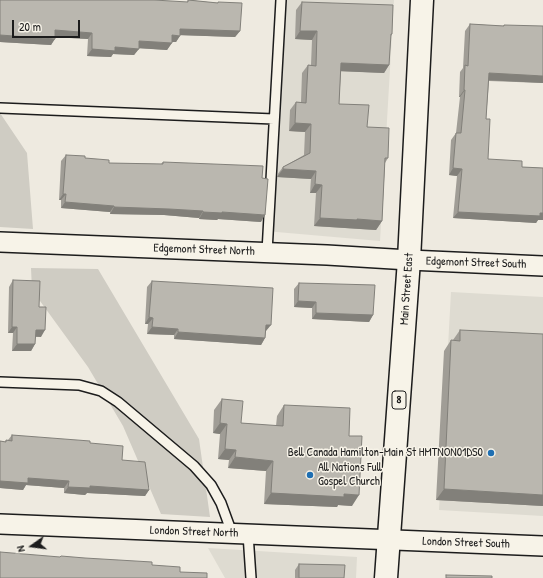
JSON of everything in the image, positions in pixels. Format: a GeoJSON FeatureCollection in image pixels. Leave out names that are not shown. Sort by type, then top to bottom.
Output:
{"type":"FeatureCollection","features":[{"type":"Feature","properties":{"kind":"main road","name":"Main Street East"},"geometry":{"type":"LineString","coordinates":[[386,578],[409,260],[422,0]]}},
{"type":"Feature","properties":{"kind":"street","name":"Edgemont Street North"},"geometry":{"type":"LineString","coordinates":[[0,242],[267,252],[409,260]]}},
{"type":"Feature","properties":{"kind":"street","name":"Edgemont Street South"},"geometry":{"type":"LineString","coordinates":[[409,260],[543,266]]}},
{"type":"Feature","properties":{"kind":"street","name":"London Street North"},"geometry":{"type":"LineString","coordinates":[[0,524],[388,539]]}},
{"type":"Feature","properties":{"kind":"street","name":"London Street South"},"geometry":{"type":"LineString","coordinates":[[388,539],[543,546]]}},
{"type":"Feature","properties":{"kind":"lane"},"geometry":{"type":"LineString","coordinates":[[267,252],[281,0]]}},
{"type":"Feature","properties":{"kind":"lane"},"geometry":{"type":"LineString","coordinates":[[0,108],[274,119]]}},
{"type":"Feature","properties":{"kind":"lane"},"geometry":{"type":"LineString","coordinates":[[0,382],[79,385],[101,391],[118,402],[194,466],[211,485],[240,534],[251,578]]}},
{"type":"Feature","properties":{"kind":"shaded area"},"geometry":{"type":"Polygon","coordinates":[[[281,0],[394,0],[380,241],[265,231],[281,0]]]}},
{"type":"Feature","properties":{"kind":"shaded area"},"geometry":{"type":"Polygon","coordinates":[[[0,113],[27,153],[33,229],[0,227],[0,113]]]}},
{"type":"Feature","properties":{"kind":"shaded area"},"geometry":{"type":"Polygon","coordinates":[[[31,268],[98,269],[199,439],[210,517],[161,514],[123,426],[88,367],[32,290],[31,268]]]}},
{"type":"Feature","properties":{"kind":"shaded area","name":"Bell Canada Hamilton-Main St HMTNON01DS0"},"geometry":{"type":"Polygon","coordinates":[[[451,292],[543,297],[543,516],[439,510],[451,292]]]}},
{"type":"Feature","properties":{"kind":"shaded area"},"geometry":{"type":"Polygon","coordinates":[[[208,548],[357,557],[356,578],[225,578],[208,548]]]}},
{"type":"Feature","properties":{"kind":"building"},"geometry":{"type":"Polygon","coordinates":[[[0,0],[154,0],[188,2],[188,0],[218,3],[242,3],[240,31],[180,29],[180,36],[172,35],[172,43],[139,41],[139,49],[115,47],[115,51],[92,49],[92,33],[55,30],[55,39],[0,35],[0,0]]]}},
{"type":"Feature","properties":{"kind":"building"},"geometry":{"type":"Polygon","coordinates":[[[302,2],[393,5],[389,65],[341,63],[339,104],[369,105],[367,127],[389,128],[388,158],[385,158],[382,221],[320,218],[322,185],[315,184],[316,171],[283,169],[283,167],[310,153],[311,124],[295,123],[296,102],[306,103],[308,65],[316,66],[317,31],[300,31],[302,2]]]}},
{"type":"Feature","properties":{"kind":"building"},"geometry":{"type":"Polygon","coordinates":[[[470,24],[543,26],[543,76],[489,73],[486,119],[490,119],[488,159],[522,161],[522,167],[543,168],[543,213],[540,213],[540,216],[458,212],[462,169],[453,168],[456,133],[461,133],[465,90],[465,65],[468,66],[470,24]]]}},
{"type":"Feature","properties":{"kind":"building"},"geometry":{"type":"Polygon","coordinates":[[[66,155],[85,156],[85,158],[109,160],[109,163],[163,164],[163,162],[263,166],[262,178],[268,179],[265,215],[114,207],[65,202],[66,194],[63,194],[66,155]]]}},
{"type":"Feature","properties":{"kind":"building"},"geometry":{"type":"Polygon","coordinates":[[[13,280],[40,281],[39,307],[46,307],[45,330],[36,330],[35,344],[17,344],[17,327],[12,327],[13,280]]]}},
{"type":"Feature","properties":{"kind":"building"},"geometry":{"type":"Polygon","coordinates":[[[152,281],[273,288],[271,325],[266,325],[265,338],[178,332],[178,329],[152,327],[153,318],[149,317],[152,281]]]}},
{"type":"Feature","properties":{"kind":"building"},"geometry":{"type":"Polygon","coordinates":[[[299,283],[375,285],[373,315],[316,313],[316,302],[298,301],[299,283]]]}},
{"type":"Feature","properties":{"kind":"building","name":"Bell Canada Hamilton-Main St HMTNON01DS0"},"geometry":{"type":"Polygon","coordinates":[[[460,330],[543,334],[543,495],[444,489],[451,340],[460,341],[460,330]]]}},
{"type":"Feature","properties":{"kind":"building","name":"All Nations Full Gospel Church"},"geometry":{"type":"Polygon","coordinates":[[[222,399],[243,401],[241,423],[283,426],[284,405],[350,408],[349,436],[362,436],[359,495],[344,494],[344,497],[271,493],[273,461],[235,457],[236,450],[225,449],[227,424],[220,423],[222,399]]]}},
{"type":"Feature","properties":{"kind":"building"},"geometry":{"type":"Polygon","coordinates":[[[12,435],[90,441],[90,443],[123,446],[122,460],[145,462],[149,490],[90,486],[90,488],[68,487],[69,481],[28,478],[28,483],[0,481],[0,441],[12,441],[12,435]]]}},
{"type":"Feature","properties":{"kind":"building"},"geometry":{"type":"Polygon","coordinates":[[[0,552],[152,562],[152,565],[180,567],[180,572],[207,573],[207,578],[0,578],[0,552]]]}},
{"type":"Feature","properties":{"kind":"building"},"geometry":{"type":"Polygon","coordinates":[[[299,564],[345,565],[344,578],[299,578],[299,564]]]}},
{"type":"Feature","properties":{"kind":"building"},"geometry":{"type":"Polygon","coordinates":[[[446,575],[492,576],[492,578],[446,578],[446,575]]]}},
{"type":"Feature","properties":{"kind":"place","name":"Bell Canada Hamilton-Main St HMTNON01DS0"},"geometry":{"type":"Point","coordinates":[491,453]}},
{"type":"Feature","properties":{"kind":"place","name":"All Nations Full Gospel Church"},"geometry":{"type":"Point","coordinates":[310,475]}}]}
